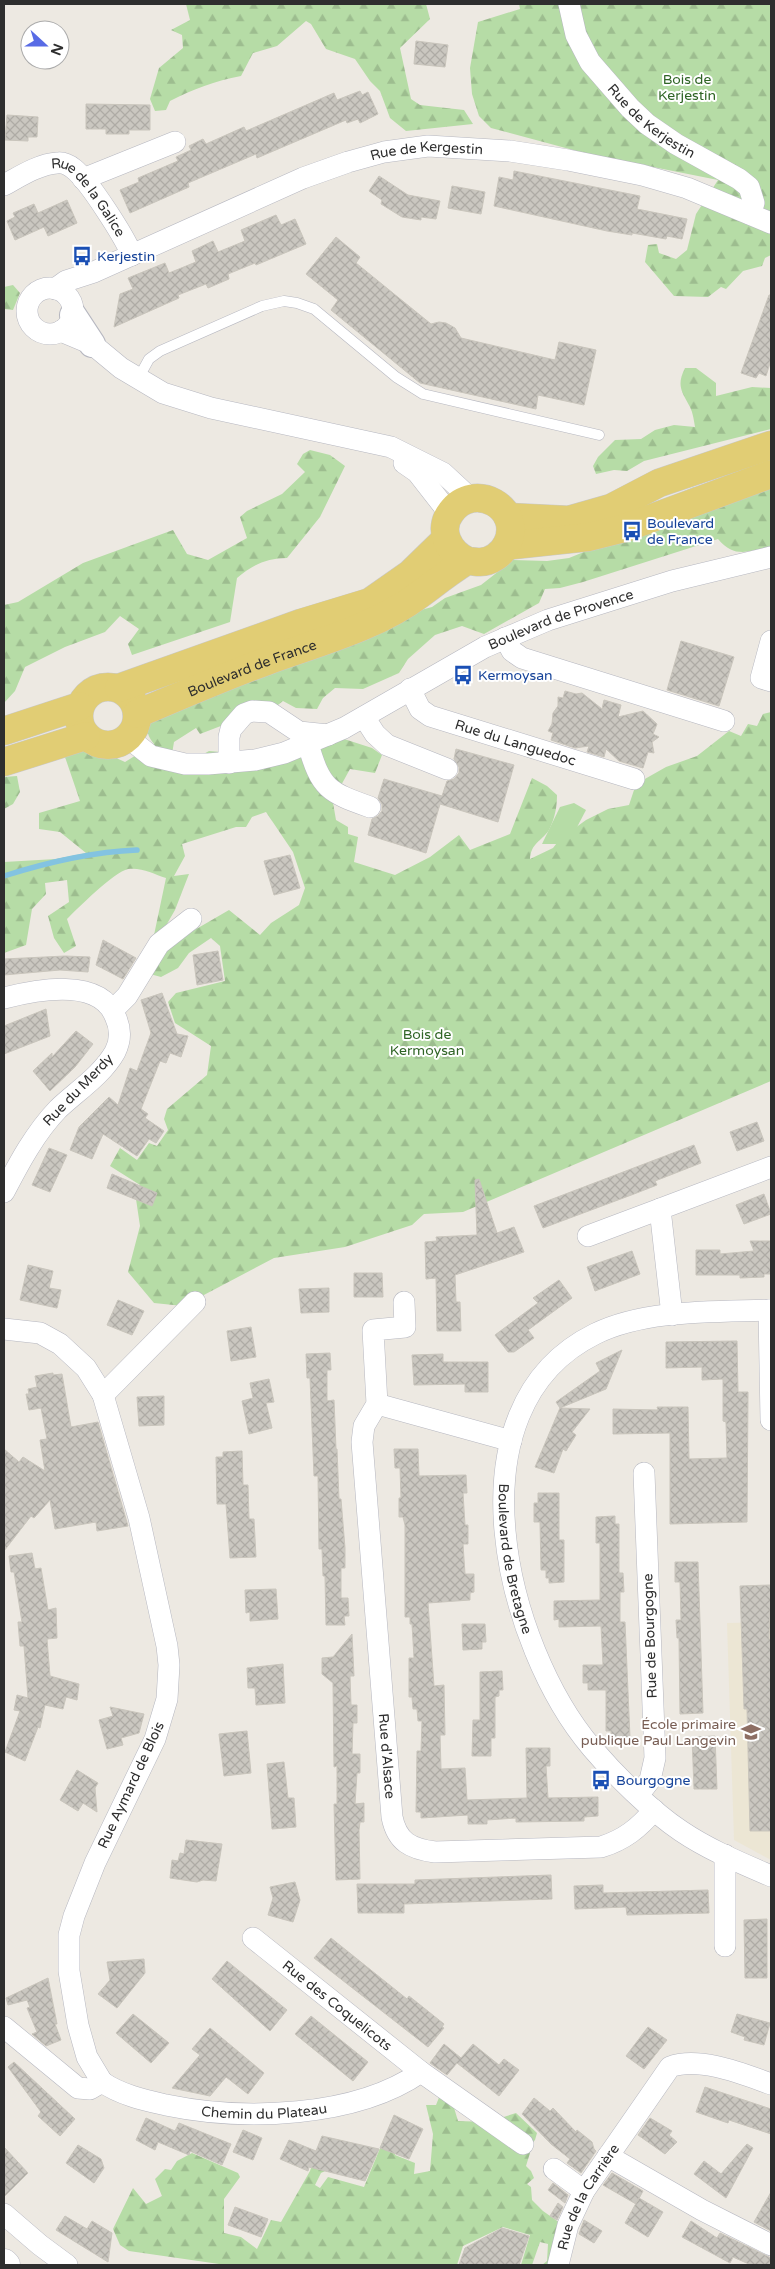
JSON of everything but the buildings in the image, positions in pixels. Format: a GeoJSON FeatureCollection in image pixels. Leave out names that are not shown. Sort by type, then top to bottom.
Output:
{"type":"FeatureCollection","features":[{"type":"Feature","properties":{"kind":"main road"},"geometry":{"type":"LineString","coordinates":[[508,516],[570,520],[611,508],[659,483],[771,445]]}},
{"type":"Feature","properties":{"kind":"main road"},"geometry":{"type":"LineString","coordinates":[[468,561],[452,550],[455,516],[486,498],[496,502],[508,516],[510,531],[506,546],[589,537],[625,528],[771,474]]}},
{"type":"Feature","properties":{"kind":"main road","name":"Boulevard de France"},"geometry":{"type":"LineString","coordinates":[[4,731],[80,706],[86,696],[95,689],[108,686],[119,688],[292,626],[370,602],[410,574],[455,516]]}},
{"type":"Feature","properties":{"kind":"main road","name":"Boulevard de France"},"geometry":{"type":"LineString","coordinates":[[86,736],[102,744],[112,744],[132,725],[242,669],[335,636],[400,609],[468,561],[488,561],[501,553],[506,546]]}},
{"type":"Feature","properties":{"kind":"main road"},"geometry":{"type":"LineString","coordinates":[[119,688],[131,698],[132,725]]}},
{"type":"Feature","properties":{"kind":"main road"},"geometry":{"type":"LineString","coordinates":[[4,762],[86,736],[79,722],[80,706]]}},
{"type":"Feature","properties":{"kind":"street","name":"Rue de Kerjestin"},"geometry":{"type":"LineString","coordinates":[[569,4],[581,48],[600,76],[647,124],[676,144],[733,174],[749,187],[754,203],[750,214]]}},
{"type":"Feature","properties":{"kind":"street"},"geometry":{"type":"LineString","coordinates":[[84,179],[175,142]]}},
{"type":"Feature","properties":{"kind":"street","name":"Rue de Kergestin"},"geometry":{"type":"LineString","coordinates":[[68,317],[54,334],[38,331],[32,326],[27,314],[30,301],[34,295],[45,289],[55,289],[66,281],[94,272],[303,178],[384,152],[428,146],[510,151],[610,168],[687,188],[771,223]]}},
{"type":"Feature","properties":{"kind":"street","name":"Rue de la Galice"},"geometry":{"type":"LineString","coordinates":[[4,185],[39,168],[57,162],[69,166],[84,179],[125,240],[132,255]]}},
{"type":"Feature","properties":{"kind":"street"},"geometry":{"type":"LineString","coordinates":[[68,317],[94,272]]}},
{"type":"Feature","properties":{"kind":"street"},"geometry":{"type":"LineString","coordinates":[[55,289],[65,294],[68,317],[92,344],[138,379],[164,393],[204,407],[391,447],[443,473],[455,516]]}},
{"type":"Feature","properties":{"kind":"street","name":"Boulevard de Provence"},"geometry":{"type":"LineString","coordinates":[[132,725],[151,756],[172,762],[193,764],[269,757],[330,735],[461,659],[505,638],[582,607],[698,574],[771,557]]}},
{"type":"Feature","properties":{"kind":"street"},"geometry":{"type":"LineString","coordinates":[[505,638],[512,651],[522,658],[724,721]]}},
{"type":"Feature","properties":{"kind":"street"},"geometry":{"type":"LineString","coordinates":[[771,641],[761,678],[771,681]]}},
{"type":"Feature","properties":{"kind":"street","name":"Rue du Languedoc"},"geometry":{"type":"LineString","coordinates":[[410,689],[420,709],[430,716],[634,779]]}},
{"type":"Feature","properties":{"kind":"street"},"geometry":{"type":"LineString","coordinates":[[230,762],[229,737],[236,721],[244,714],[252,711],[269,712],[285,724],[307,734],[330,735]]}},
{"type":"Feature","properties":{"kind":"street"},"geometry":{"type":"LineString","coordinates":[[364,717],[376,734],[387,745],[447,769]]}},
{"type":"Feature","properties":{"kind":"street"},"geometry":{"type":"LineString","coordinates":[[285,724],[325,785],[340,796],[370,807]]}},
{"type":"Feature","properties":{"kind":"street"},"geometry":{"type":"LineString","coordinates":[[4,998],[39,992],[83,990],[99,997],[113,1010],[127,996],[159,944],[191,919]]}},
{"type":"Feature","properties":{"kind":"street","name":"Rue du Merdy"},"geometry":{"type":"LineString","coordinates":[[4,1192],[42,1128],[114,1055],[118,1045],[120,1030],[113,1010]]}},
{"type":"Feature","properties":{"kind":"street"},"geometry":{"type":"LineString","coordinates":[[588,1236],[771,1167]]}},
{"type":"Feature","properties":{"kind":"street"},"geometry":{"type":"LineString","coordinates":[[660,1209],[672,1315]]}},
{"type":"Feature","properties":{"kind":"street"},"geometry":{"type":"LineString","coordinates":[[103,1395],[195,1302]]}},
{"type":"Feature","properties":{"kind":"street"},"geometry":{"type":"LineString","coordinates":[[404,1302],[405,1327],[373,1330],[377,1404],[511,1441]]}},
{"type":"Feature","properties":{"kind":"street"},"geometry":{"type":"LineString","coordinates":[[770,1310],[771,1420]]}},
{"type":"Feature","properties":{"kind":"street","name":"Boulevard de Bretagne"},"geometry":{"type":"LineString","coordinates":[[770,1310],[672,1315],[622,1323],[576,1344],[548,1370],[536,1385],[521,1411],[511,1441],[504,1482],[505,1531],[512,1583],[528,1631],[551,1685],[580,1732],[602,1759],[654,1810],[683,1832],[725,1855],[771,1876]]}},
{"type":"Feature","properties":{"kind":"street","name":"Rue Aymard de Blois"},"geometry":{"type":"LineString","coordinates":[[4,1329],[40,1333],[60,1344],[86,1368],[103,1395],[139,1518],[157,1598],[169,1665],[167,1699],[155,1739],[95,1863],[69,1934],[69,1971],[78,2025],[87,2057],[102,2082]]}},
{"type":"Feature","properties":{"kind":"street","name":"Rue d'Alsace"},"geometry":{"type":"LineString","coordinates":[[377,1404],[364,1426],[362,1442],[392,1817],[397,1835],[415,1848],[435,1852],[601,1847],[619,1841],[631,1833],[654,1810]]}},
{"type":"Feature","properties":{"kind":"street","name":"Rue de Bourgogne"},"geometry":{"type":"LineString","coordinates":[[639,1794],[650,1780],[654,1758],[644,1473]]}},
{"type":"Feature","properties":{"kind":"street"},"geometry":{"type":"LineString","coordinates":[[725,1855],[725,1946]]}},
{"type":"Feature","properties":{"kind":"street","name":"Rue des Coquelicots"},"geometry":{"type":"LineString","coordinates":[[253,1938],[421,2072]]}},
{"type":"Feature","properties":{"kind":"street"},"geometry":{"type":"LineString","coordinates":[[4,2027],[78,2088],[90,2089],[102,2082]]}},
{"type":"Feature","properties":{"kind":"street","name":"Rue de la Carrière"},"geometry":{"type":"LineString","coordinates":[[558,2265],[568,2225],[584,2191],[664,2073],[670,2067],[676,2064],[694,2063],[708,2065],[771,2084]]}},
{"type":"Feature","properties":{"kind":"street"},"geometry":{"type":"LineString","coordinates":[[421,2072],[523,2144]]}},
{"type":"Feature","properties":{"kind":"street","name":"Chemin du Plateau"},"geometry":{"type":"LineString","coordinates":[[102,2082],[131,2096],[179,2108],[228,2114],[270,2114],[310,2110],[389,2090],[421,2072]]}},
{"type":"Feature","properties":{"kind":"street"},"geometry":{"type":"LineString","coordinates":[[608,2156],[702,2210],[771,2245]]}},
{"type":"Feature","properties":{"kind":"street"},"geometry":{"type":"LineString","coordinates":[[554,2169],[584,2191]]}},
{"type":"Feature","properties":{"kind":"street"},"geometry":{"type":"LineString","coordinates":[[4,2214],[67,2265]]}},
{"type":"Feature","properties":{"kind":"lane"},"geometry":{"type":"LineString","coordinates":[[138,379],[149,359],[160,351],[262,306],[284,301],[314,309],[396,377],[423,394],[598,435]]}},
{"type":"Feature","properties":{"kind":"shaded area","name":"École primaire publique Paul Langevin"},"geometry":{"type":"Polygon","coordinates":[[[771,1622],[771,1860],[734,1840],[727,1623],[771,1622]]]}},
{"type":"Feature","properties":{"kind":"green space"},"geometry":{"type":"Polygon","coordinates":[[[186,4],[426,4],[430,19],[400,48],[411,99],[420,105],[464,110],[473,124],[406,131],[390,118],[380,91],[370,81],[355,59],[326,49],[311,24],[306,21],[277,46],[253,53],[241,76],[196,89],[170,101],[166,110],[155,111],[150,99],[159,68],[183,48],[182,35],[171,30],[190,20],[186,4]]]}},
{"type":"Feature","properties":{"kind":"green space","name":"Bois de Kerjestin"},"geometry":{"type":"Polygon","coordinates":[[[519,4],[771,4],[771,255],[765,258],[762,266],[743,271],[726,289],[721,287],[708,297],[674,296],[645,262],[648,245],[657,244],[659,253],[676,259],[687,250],[696,214],[718,180],[588,154],[491,128],[479,116],[472,94],[470,68],[478,22],[520,9],[519,4]]]}},
{"type":"Feature","properties":{"kind":"green space"},"geometry":{"type":"Polygon","coordinates":[[[13,285],[20,293],[13,310],[4,309],[4,287],[13,285]]]}},
{"type":"Feature","properties":{"kind":"green space"},"geometry":{"type":"Polygon","coordinates":[[[685,368],[696,368],[716,383],[716,396],[752,387],[771,388],[771,429],[644,461],[627,471],[614,470],[596,474],[593,466],[598,457],[615,440],[641,439],[655,430],[674,425],[695,427],[691,409],[681,389],[682,374],[685,368]]]}},
{"type":"Feature","properties":{"kind":"green space"},"geometry":{"type":"Polygon","coordinates":[[[310,450],[330,455],[345,466],[320,517],[287,558],[273,559],[260,563],[248,569],[237,578],[230,622],[132,655],[128,644],[139,629],[120,616],[105,632],[65,647],[25,667],[15,691],[4,703],[4,605],[18,602],[83,563],[173,530],[187,554],[208,560],[247,538],[240,517],[247,511],[282,494],[305,472],[297,464],[303,454],[310,450]]]}},
{"type":"Feature","properties":{"kind":"green space","name":"Bois de Kermoysan"},"geometry":{"type":"Polygon","coordinates":[[[771,479],[771,547],[742,552],[730,549],[718,539],[583,582],[560,588],[545,589],[539,603],[484,634],[462,626],[435,635],[408,659],[399,673],[363,689],[335,688],[323,698],[317,709],[296,708],[283,701],[269,712],[226,724],[200,734],[196,728],[174,742],[170,766],[189,762],[209,751],[233,753],[341,738],[372,748],[382,755],[375,773],[350,769],[339,789],[332,797],[336,820],[348,827],[348,834],[358,837],[354,862],[395,875],[430,857],[459,835],[470,850],[510,834],[532,778],[547,786],[557,795],[557,799],[551,826],[532,849],[530,859],[553,848],[560,839],[586,820],[608,809],[629,805],[636,784],[666,767],[697,756],[729,731],[741,736],[748,724],[757,726],[763,714],[771,712],[771,1081],[463,1212],[424,1214],[412,1225],[345,1247],[274,1258],[183,1306],[154,1303],[128,1272],[140,1226],[136,1199],[140,1185],[110,1166],[120,1148],[137,1160],[149,1143],[157,1146],[168,1130],[164,1119],[167,1109],[207,1075],[211,1046],[175,1023],[168,1002],[176,993],[225,981],[220,946],[211,938],[189,953],[178,968],[161,977],[150,974],[165,944],[229,910],[260,935],[271,923],[299,905],[305,888],[293,852],[266,812],[252,817],[246,827],[236,827],[182,844],[185,856],[174,876],[189,874],[175,910],[160,936],[154,935],[166,878],[143,870],[128,869],[105,883],[67,919],[76,946],[64,953],[54,938],[48,916],[69,902],[67,880],[45,883],[46,894],[32,909],[26,945],[4,953],[4,862],[56,859],[86,853],[60,832],[39,829],[39,813],[80,801],[65,757],[92,747],[125,762],[154,744],[147,728],[152,712],[399,616],[432,607],[445,598],[481,585],[513,560],[547,561],[569,558],[606,543],[656,504],[694,487],[710,501],[771,479]]]}},
{"type":"Feature","properties":{"kind":"green space"},"geometry":{"type":"Polygon","coordinates":[[[17,776],[20,792],[13,804],[4,809],[4,777],[17,776]]]}},
{"type":"Feature","properties":{"kind":"green space"},"geometry":{"type":"Polygon","coordinates":[[[574,803],[586,810],[575,831],[559,844],[542,844],[560,807],[574,803]]]}},
{"type":"Feature","properties":{"kind":"green space"},"geometry":{"type":"Polygon","coordinates":[[[440,2095],[452,2101],[458,2121],[488,2122],[516,2113],[537,2133],[535,2140],[526,2150],[530,2153],[526,2166],[534,2178],[527,2184],[531,2187],[532,2200],[543,2211],[560,2223],[554,2265],[542,2265],[547,2261],[548,2244],[540,2242],[532,2265],[521,2265],[530,2235],[503,2227],[463,2246],[457,2265],[226,2265],[129,2251],[120,2245],[113,2229],[133,2188],[146,2204],[162,2196],[155,2179],[165,2169],[171,2170],[177,2161],[192,2153],[238,2173],[240,2177],[224,2199],[224,2233],[241,2237],[257,2249],[271,2220],[281,2222],[310,2171],[319,2147],[327,2170],[321,2173],[315,2185],[320,2188],[328,2177],[364,2187],[383,2141],[395,2148],[395,2155],[415,2163],[414,2174],[430,2171],[433,2134],[426,2105],[436,2105],[440,2095]]]}},
{"type":"Feature","properties":{"kind":"waterway"},"geometry":{"type":"LineString","coordinates":[[4,876],[70,859],[103,853],[137,850]]}},
{"type":"Feature","properties":{"kind":"place","name":"Kerjestin"},"geometry":{"type":"Point","coordinates":[82,256]}},
{"type":"Feature","properties":{"kind":"place","name":"Boulevard de France"},"geometry":{"type":"Point","coordinates":[632,531]}},
{"type":"Feature","properties":{"kind":"place","name":"Kermoysan"},"geometry":{"type":"Point","coordinates":[463,675]}},
{"type":"Feature","properties":{"kind":"place","name":"École primaire publique Paul Langevin"},"geometry":{"type":"Point","coordinates":[751,1732]}},
{"type":"Feature","properties":{"kind":"place","name":"Bourgogne"},"geometry":{"type":"Point","coordinates":[601,1780]}}]}
